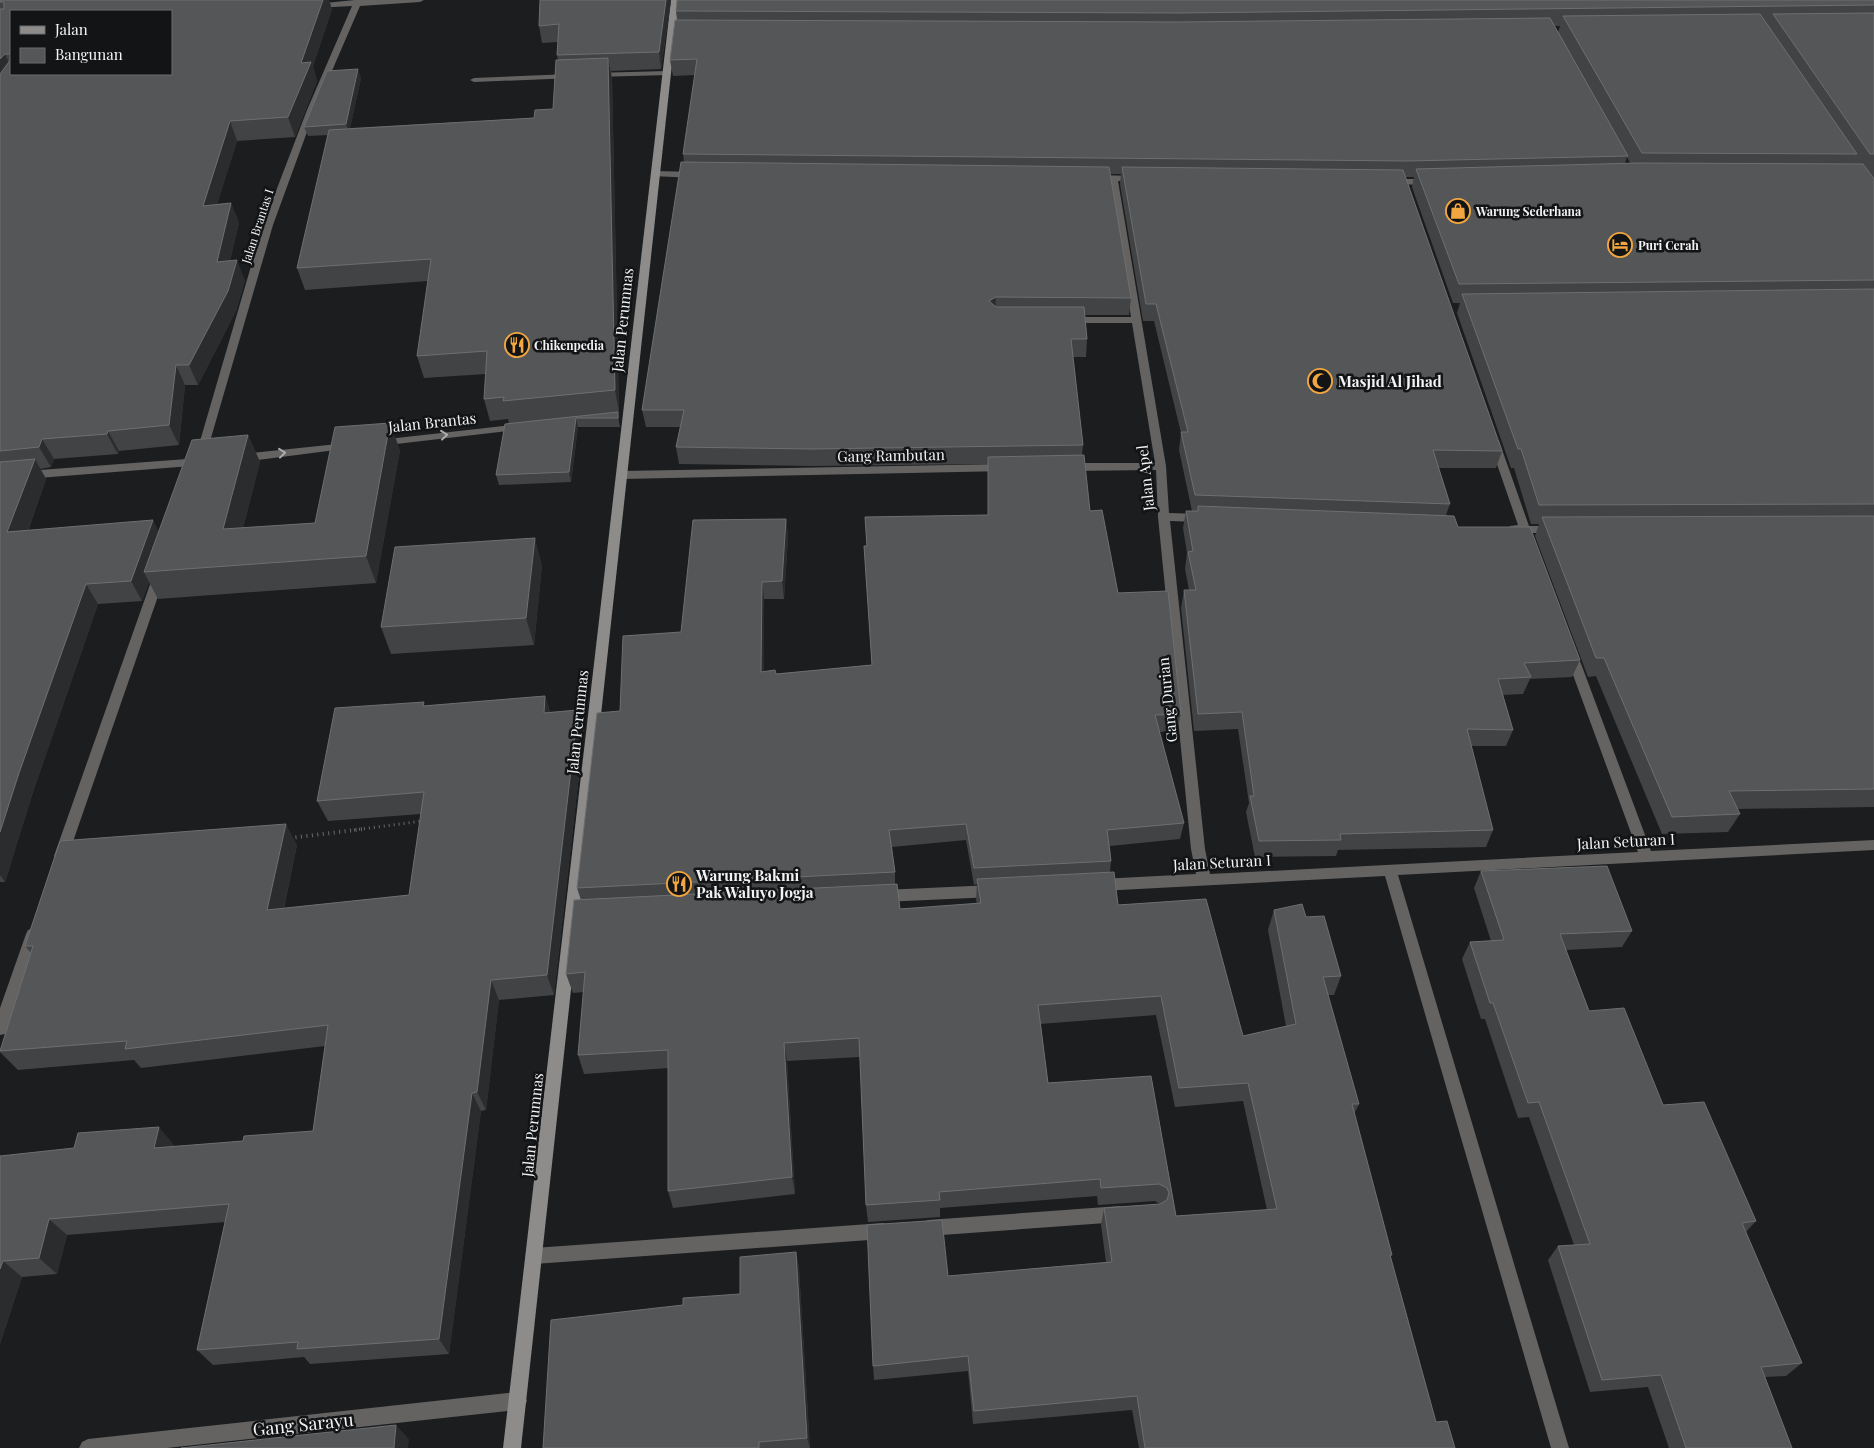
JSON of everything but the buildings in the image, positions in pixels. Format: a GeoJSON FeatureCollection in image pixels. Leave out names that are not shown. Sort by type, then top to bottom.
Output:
{"type":"FeatureCollection","features":[{"type":"Feature","properties":{"kind":"main road","name":"Jalan Perumnas"},"geometry":{"type":"LineString","coordinates":[[512,1448],[577,912],[622,475],[624,417],[666,73],[675,32],[675,0]]}},
{"type":"Feature","properties":{"kind":"street"},"geometry":{"type":"LineString","coordinates":[[309,6],[420,0]]}},
{"type":"Feature","properties":{"kind":"street","name":"Jalan Brantas I"},"geometry":{"type":"LineString","coordinates":[[0,477],[201,465],[268,225],[311,110],[358,2]]}},
{"type":"Feature","properties":{"kind":"street"},"geometry":{"type":"LineString","coordinates":[[474,80],[666,73]]}},
{"type":"Feature","properties":{"kind":"street"},"geometry":{"type":"LineString","coordinates":[[655,174],[700,175]]}},
{"type":"Feature","properties":{"kind":"street"},"geometry":{"type":"LineString","coordinates":[[1083,178],[1152,179]]}},
{"type":"Feature","properties":{"kind":"street","name":"Jalan Apel"},"geometry":{"type":"LineString","coordinates":[[1113,178],[1138,320],[1160,466],[1164,517],[1213,519]]}},
{"type":"Feature","properties":{"kind":"street"},"geometry":{"type":"LineString","coordinates":[[1384,182],[1406,187],[1443,181]]}},
{"type":"Feature","properties":{"kind":"street"},"geometry":{"type":"LineString","coordinates":[[1062,320],[1138,320]]}},
{"type":"Feature","properties":{"kind":"street","name":"Jalan Brantas"},"geometry":{"type":"LineString","coordinates":[[228,459],[534,426]]}},
{"type":"Feature","properties":{"kind":"street"},"geometry":{"type":"LineString","coordinates":[[1490,429],[1532,548]]}},
{"type":"Feature","properties":{"kind":"street"},"geometry":{"type":"LineString","coordinates":[[1061,468],[1160,466]]}},
{"type":"Feature","properties":{"kind":"street","name":"Gang Rambutan"},"geometry":{"type":"LineString","coordinates":[[622,475],[1011,468]]}},
{"type":"Feature","properties":{"kind":"street","name":"Gang Durian"},"geometry":{"type":"LineString","coordinates":[[1164,517],[1198,849],[1204,880]]}},
{"type":"Feature","properties":{"kind":"street"},"geometry":{"type":"LineString","coordinates":[[1505,529],[1565,530]]}},
{"type":"Feature","properties":{"kind":"street"},"geometry":{"type":"LineString","coordinates":[[58,866],[163,566]]}},
{"type":"Feature","properties":{"kind":"street"},"geometry":{"type":"LineString","coordinates":[[1566,639],[1647,857]]}},
{"type":"Feature","properties":{"kind":"street","name":"Jalan Seturan I"},"geometry":{"type":"LineString","coordinates":[[1085,886],[1874,845]]}},
{"type":"Feature","properties":{"kind":"street"},"geometry":{"type":"LineString","coordinates":[[1390,870],[1560,1448]]}},
{"type":"Feature","properties":{"kind":"street"},"geometry":{"type":"LineString","coordinates":[[868,897],[1006,890]]}},
{"type":"Feature","properties":{"kind":"street"},"geometry":{"type":"LineString","coordinates":[[0,1029],[38,920]]}},
{"type":"Feature","properties":{"kind":"street"},"geometry":{"type":"LineString","coordinates":[[534,1256],[1135,1213]]}},
{"type":"Feature","properties":{"kind":"street","name":"Gang Sarayu"},"geometry":{"type":"LineString","coordinates":[[88,1448],[518,1401]]}},
{"type":"Feature","properties":{"kind":"path"},"geometry":{"type":"LineString","coordinates":[[285,838],[431,820]]}},
{"type":"Feature","properties":{"kind":"place","name":"Warung Sederhana"},"geometry":{"type":"Point","coordinates":[1458,211]}},
{"type":"Feature","properties":{"kind":"place","name":"Puri Cerah"},"geometry":{"type":"Point","coordinates":[1620,245]}},
{"type":"Feature","properties":{"kind":"place","name":"Chikenpedia"},"geometry":{"type":"Point","coordinates":[517,345]}},
{"type":"Feature","properties":{"kind":"place","name":"Masjid Al Jihad"},"geometry":{"type":"Point","coordinates":[1320,381]}},
{"type":"Feature","properties":{"kind":"place","name":"Warung Bakmi Pak Waluyo Jogja"},"geometry":{"type":"Point","coordinates":[679,884]}}]}
